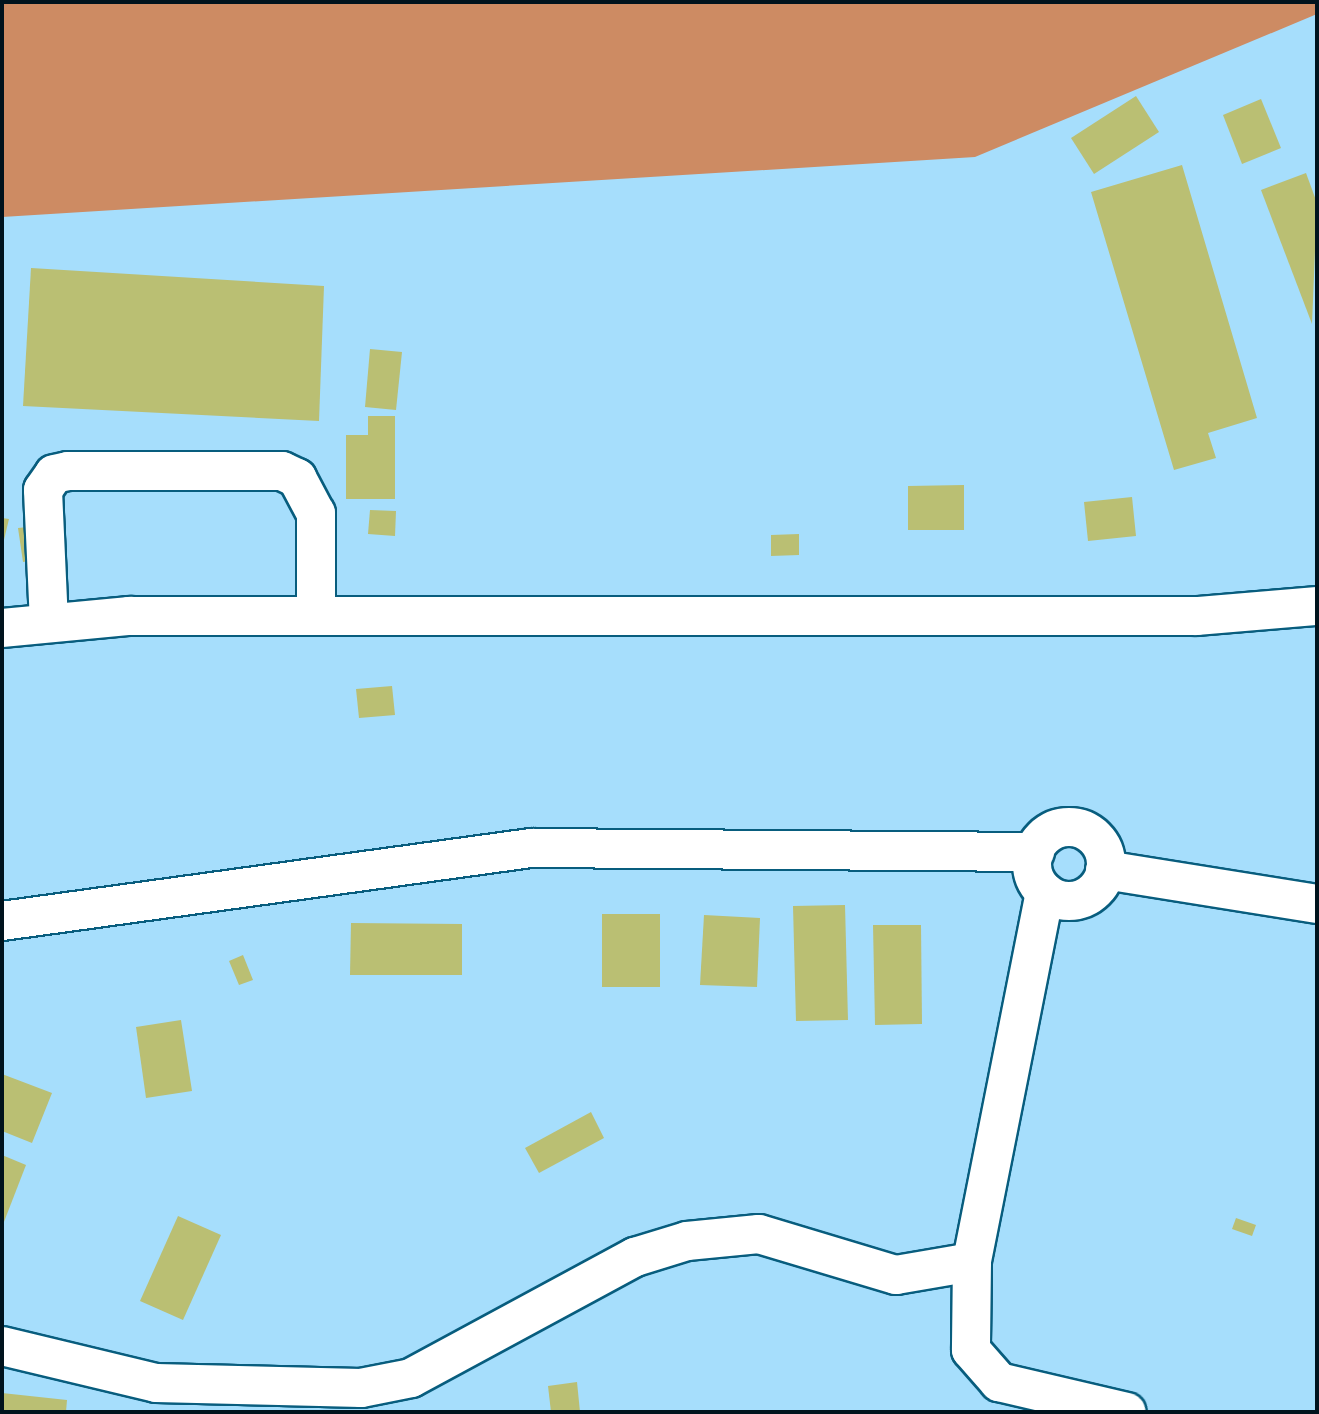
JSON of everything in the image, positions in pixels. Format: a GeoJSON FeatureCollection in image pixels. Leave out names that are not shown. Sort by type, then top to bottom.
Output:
{"type":"FeatureCollection","features":[{"type":"Feature","properties":{"kind":"street"},"geometry":{"type":"LineString","coordinates":[[49,623],[43,490],[54,474],[68,471],[282,471],[297,478],[316,513],[316,616]]}},
{"type":"Feature","properties":{"kind":"street"},"geometry":{"type":"LineString","coordinates":[[2,628],[49,623],[316,616],[1197,616],[1317,606]]}},
{"type":"Feature","properties":{"kind":"street"},"geometry":{"type":"LineString","coordinates":[[1045,892],[1081,899],[1105,870],[1101,846],[1082,829],[1057,829],[1035,852],[1032,870],[1045,892],[972,1262],[971,1350],[979,1367],[999,1382],[1127,1412]]}},
{"type":"Feature","properties":{"kind":"street"},"geometry":{"type":"LineString","coordinates":[[2,921],[531,848],[1035,852]]}},
{"type":"Feature","properties":{"kind":"street"},"geometry":{"type":"LineString","coordinates":[[1105,870],[1317,904]]}},
{"type":"Feature","properties":{"kind":"street"},"geometry":{"type":"LineString","coordinates":[[2,1346],[156,1383],[361,1388],[411,1378],[635,1257],[687,1241],[759,1234],[896,1275],[972,1262]]}},
{"type":"Feature","properties":{"kind":"shaded area"},"geometry":{"type":"Polygon","coordinates":[[[2,2],[1317,2],[1317,14],[975,157],[2,217],[2,2]]]}},
{"type":"Feature","properties":{"kind":"building"},"geometry":{"type":"Polygon","coordinates":[[[1136,96],[1159,132],[1094,174],[1071,138],[1136,96]]]}},
{"type":"Feature","properties":{"kind":"building"},"geometry":{"type":"Polygon","coordinates":[[[1261,99],[1281,148],[1242,164],[1223,115],[1261,99]]]}},
{"type":"Feature","properties":{"kind":"building"},"geometry":{"type":"Polygon","coordinates":[[[1182,165],[1257,418],[1208,433],[1216,458],[1174,470],[1091,192],[1182,165]]]}},
{"type":"Feature","properties":{"kind":"building"},"geometry":{"type":"Polygon","coordinates":[[[1306,173],[1317,203],[1312,324],[1261,190],[1306,173]]]}},
{"type":"Feature","properties":{"kind":"building"},"geometry":{"type":"Polygon","coordinates":[[[31,268],[324,286],[319,421],[23,406],[31,268]]]}},
{"type":"Feature","properties":{"kind":"building"},"geometry":{"type":"Polygon","coordinates":[[[370,349],[402,352],[396,410],[365,407],[370,349]]]}},
{"type":"Feature","properties":{"kind":"building"},"geometry":{"type":"Polygon","coordinates":[[[368,416],[395,416],[395,499],[346,499],[346,435],[368,435],[368,416]]]}},
{"type":"Feature","properties":{"kind":"building"},"geometry":{"type":"Polygon","coordinates":[[[964,485],[964,530],[908,530],[908,486],[964,485]]]}},
{"type":"Feature","properties":{"kind":"building"},"geometry":{"type":"Polygon","coordinates":[[[1132,497],[1136,536],[1088,541],[1084,502],[1132,497]]]}},
{"type":"Feature","properties":{"kind":"building"},"geometry":{"type":"Polygon","coordinates":[[[370,510],[396,511],[395,536],[368,534],[370,510]]]}},
{"type":"Feature","properties":{"kind":"building"},"geometry":{"type":"Polygon","coordinates":[[[2,518],[9,519],[3,544],[2,544],[2,518]]]}},
{"type":"Feature","properties":{"kind":"building"},"geometry":{"type":"Polygon","coordinates":[[[37,526],[42,559],[23,562],[18,528],[37,526]]]}},
{"type":"Feature","properties":{"kind":"building"},"geometry":{"type":"Polygon","coordinates":[[[799,534],[799,555],[771,556],[771,535],[799,534]]]}},
{"type":"Feature","properties":{"kind":"building"},"geometry":{"type":"Polygon","coordinates":[[[392,686],[395,715],[359,718],[356,689],[392,686]]]}},
{"type":"Feature","properties":{"kind":"building"},"geometry":{"type":"Polygon","coordinates":[[[845,905],[848,1020],[796,1021],[793,906],[845,905]]]}},
{"type":"Feature","properties":{"kind":"building"},"geometry":{"type":"Polygon","coordinates":[[[602,914],[660,914],[660,987],[602,987],[602,914]]]}},
{"type":"Feature","properties":{"kind":"building"},"geometry":{"type":"Polygon","coordinates":[[[704,915],[760,918],[757,987],[700,985],[704,915]]]}},
{"type":"Feature","properties":{"kind":"building"},"geometry":{"type":"Polygon","coordinates":[[[351,923],[462,924],[462,975],[350,975],[351,923]]]}},
{"type":"Feature","properties":{"kind":"building"},"geometry":{"type":"Polygon","coordinates":[[[873,925],[921,925],[922,1024],[875,1025],[873,925]]]}},
{"type":"Feature","properties":{"kind":"building"},"geometry":{"type":"Polygon","coordinates":[[[243,955],[253,980],[239,985],[229,961],[243,955]]]}},
{"type":"Feature","properties":{"kind":"building"},"geometry":{"type":"Polygon","coordinates":[[[181,1020],[192,1091],[146,1098],[136,1027],[181,1020]]]}},
{"type":"Feature","properties":{"kind":"building"},"geometry":{"type":"Polygon","coordinates":[[[2,1074],[52,1093],[32,1143],[2,1131],[2,1074]]]}},
{"type":"Feature","properties":{"kind":"building"},"geometry":{"type":"Polygon","coordinates":[[[591,1112],[604,1138],[539,1173],[525,1148],[591,1112]]]}},
{"type":"Feature","properties":{"kind":"building"},"geometry":{"type":"Polygon","coordinates":[[[2,1155],[26,1165],[2,1227],[2,1155]]]}},
{"type":"Feature","properties":{"kind":"building"},"geometry":{"type":"Polygon","coordinates":[[[178,1216],[221,1235],[183,1320],[140,1301],[178,1216]]]}},
{"type":"Feature","properties":{"kind":"building"},"geometry":{"type":"Polygon","coordinates":[[[1236,1218],[1256,1225],[1252,1236],[1232,1229],[1236,1218]]]}},
{"type":"Feature","properties":{"kind":"building"},"geometry":{"type":"Polygon","coordinates":[[[577,1382],[580,1412],[551,1412],[548,1386],[577,1382]]]}},
{"type":"Feature","properties":{"kind":"building"},"geometry":{"type":"Polygon","coordinates":[[[2,1393],[67,1400],[66,1412],[2,1412],[2,1393]]]}}]}
